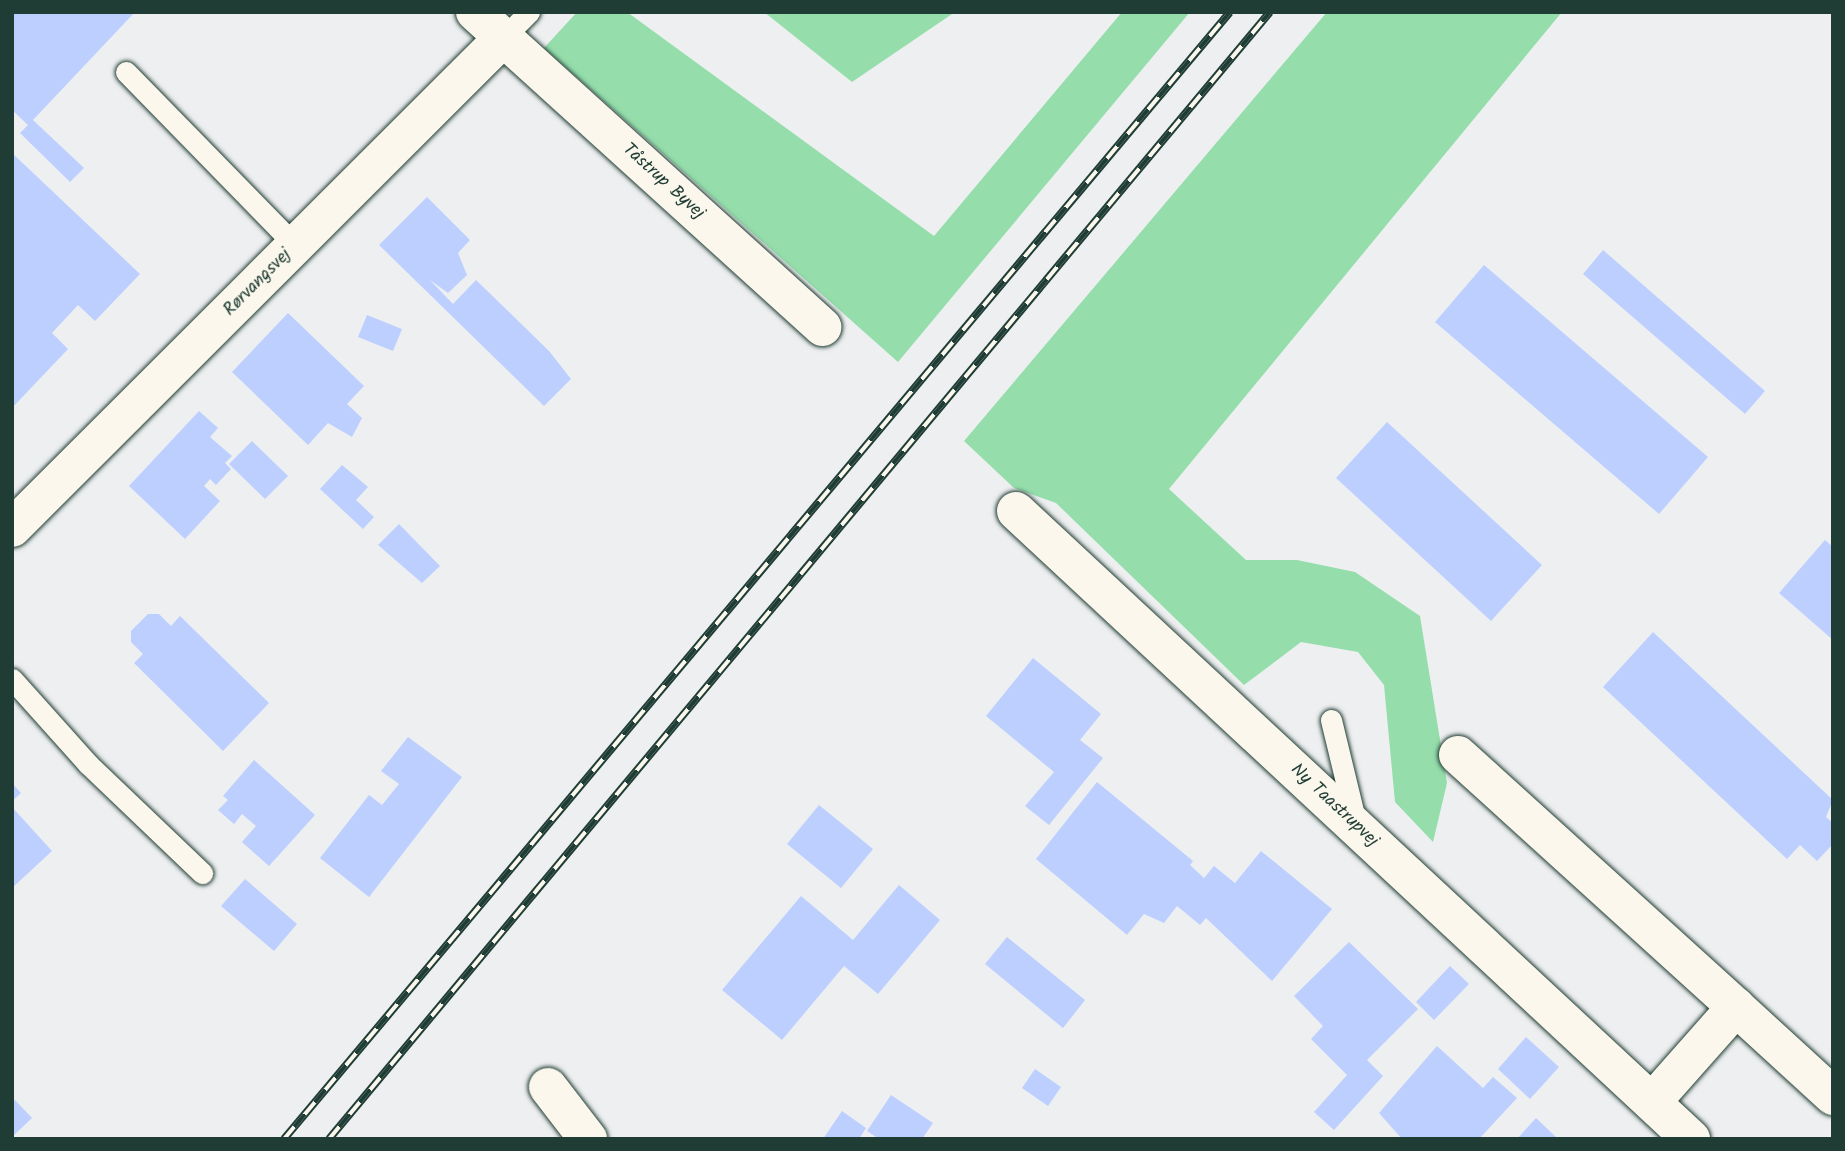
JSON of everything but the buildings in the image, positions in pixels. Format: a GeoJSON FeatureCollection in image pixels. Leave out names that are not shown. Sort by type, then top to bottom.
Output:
{"type":"FeatureCollection","features":[{"type":"Feature","properties":{"kind":"street","name":"Tåstrup Byvej"},"geometry":{"type":"LineString","coordinates":[[475,12],[516,25],[822,327]]}},
{"type":"Feature","properties":{"kind":"street","name":"Rørvangsvej"},"geometry":{"type":"LineString","coordinates":[[12,528],[516,25]]}},
{"type":"Feature","properties":{"kind":"street","name":"Ny Taastrupvej"},"geometry":{"type":"LineString","coordinates":[[1016,511],[1691,1139]]}},
{"type":"Feature","properties":{"kind":"street"},"geometry":{"type":"LineString","coordinates":[[1458,755],[1833,1096]]}},
{"type":"Feature","properties":{"kind":"street"},"geometry":{"type":"LineString","coordinates":[[1652,1102],[1736,1007]]}},
{"type":"Feature","properties":{"kind":"street"},"geometry":{"type":"LineString","coordinates":[[548,1087],[588,1139]]}},
{"type":"Feature","properties":{"kind":"lane"},"geometry":{"type":"LineString","coordinates":[[126,72],[295,245]]}},
{"type":"Feature","properties":{"kind":"lane"},"geometry":{"type":"LineString","coordinates":[[12,679],[88,764],[202,873]]}},
{"type":"Feature","properties":{"kind":"lane"},"geometry":{"type":"LineString","coordinates":[[1331,720],[1358,828]]}},
{"type":"Feature","properties":{"kind":"green space"},"geometry":{"type":"Polygon","coordinates":[[[577,12],[627,12],[934,236],[1122,12],[1190,12],[898,362],[544,48],[577,12]]]}},
{"type":"Feature","properties":{"kind":"green space"},"geometry":{"type":"Polygon","coordinates":[[[764,12],[955,12],[852,82],[764,12]]]}},
{"type":"Feature","properties":{"kind":"green space"},"geometry":{"type":"Polygon","coordinates":[[[1327,12],[1562,12],[1169,489],[1246,560],[1297,560],[1355,572],[1420,616],[1447,783],[1433,842],[1395,802],[1384,685],[1358,652],[1301,642],[1244,685],[1056,503],[1014,488],[964,441],[1327,12]]]}},
{"type":"Feature","properties":{"kind":"railway"},"geometry":{"type":"LineString","coordinates":[[284,1139],[1230,12]]}},
{"type":"Feature","properties":{"kind":"railway"},"geometry":{"type":"LineString","coordinates":[[329,1139],[1270,12]]}}]}
